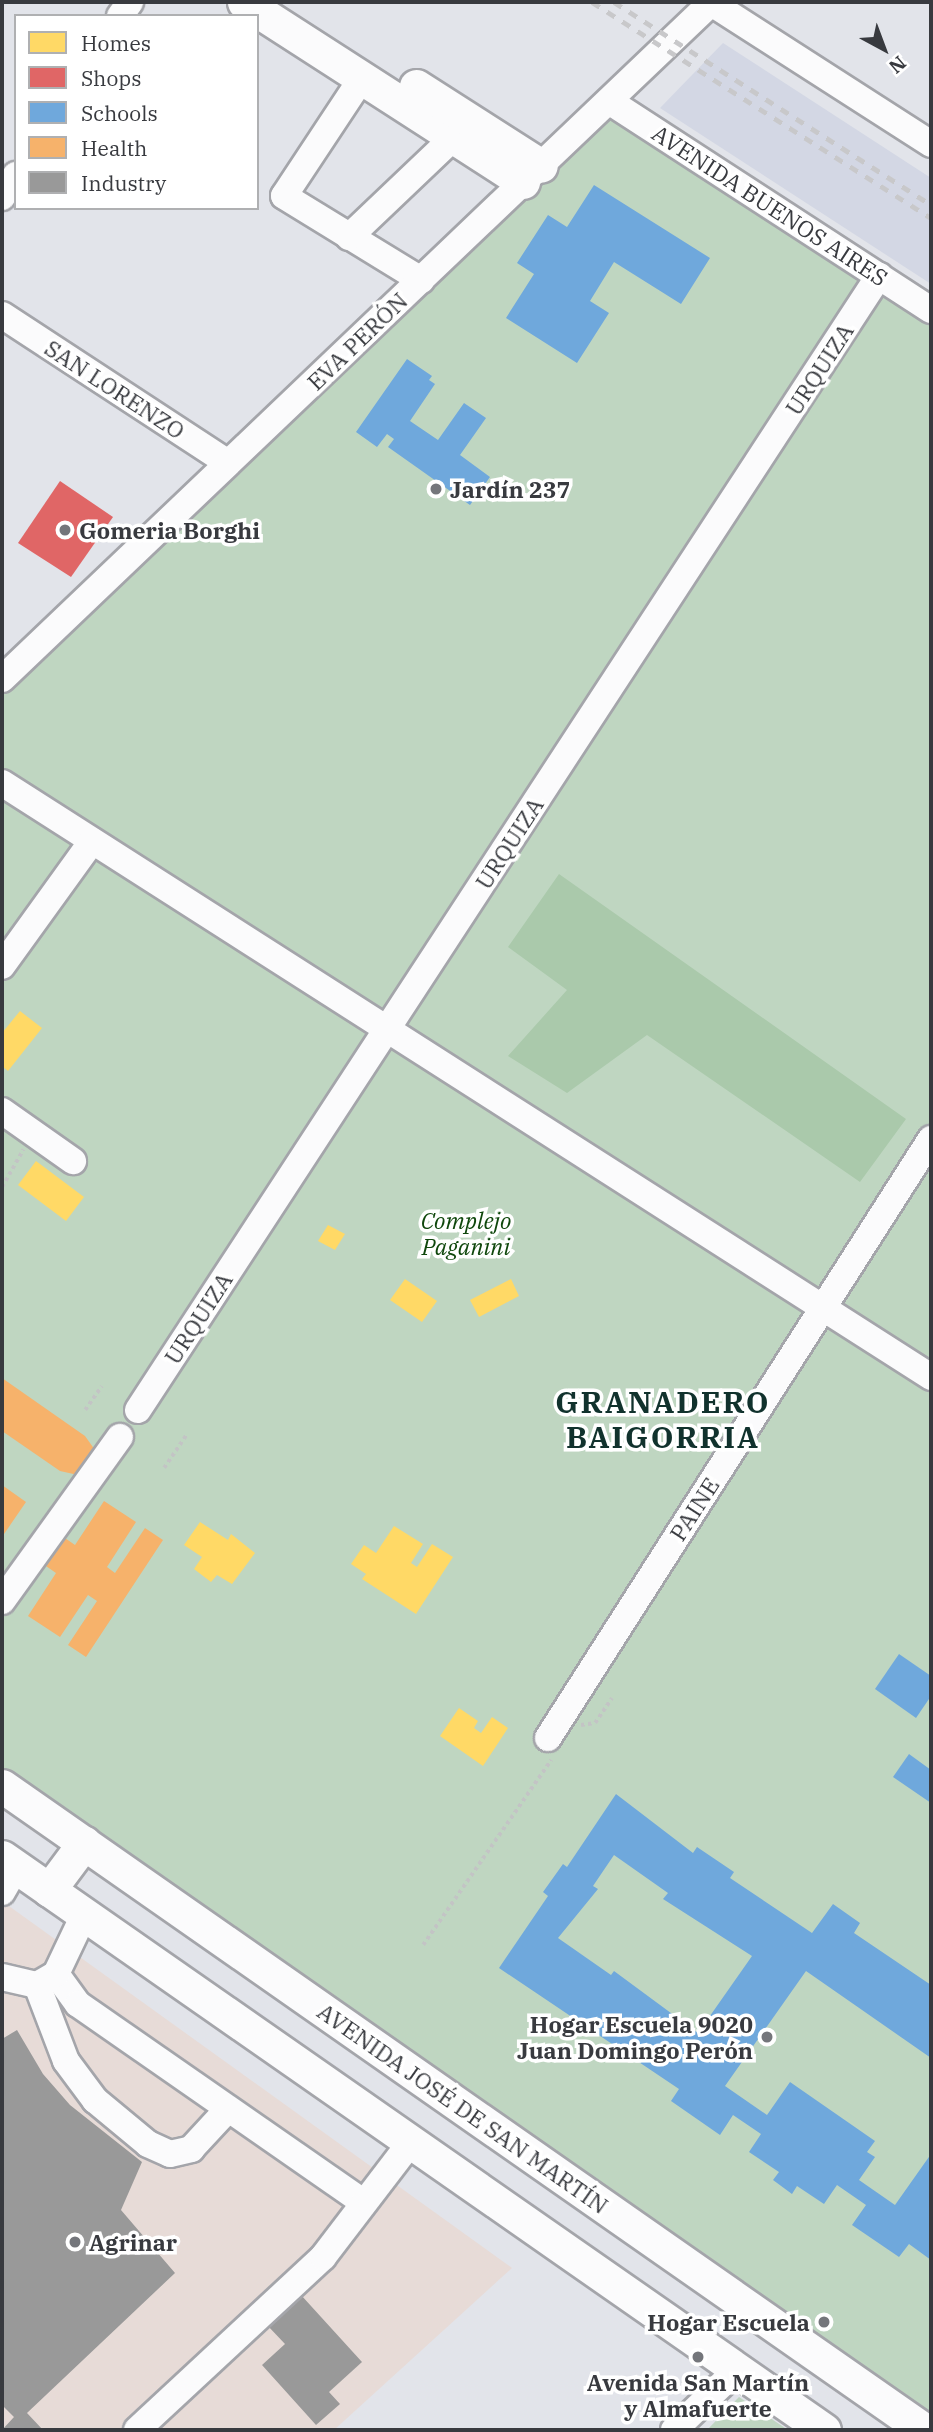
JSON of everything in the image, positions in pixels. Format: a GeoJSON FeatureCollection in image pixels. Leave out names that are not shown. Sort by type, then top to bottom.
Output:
{"type":"FeatureCollection","features":[{"type":"Feature","properties":{"kind":"main road"},"geometry":{"type":"LineString","coordinates":[[244,2],[454,137],[532,174]]}},
{"type":"Feature","properties":{"kind":"main road"},"geometry":{"type":"LineString","coordinates":[[286,2],[532,174]]}},
{"type":"Feature","properties":{"kind":"main road","name":"AVENIDA JOSÉ DE SAN MARTÍN"},"geometry":{"type":"LineString","coordinates":[[2,1786],[924,2430]]}},
{"type":"Feature","properties":{"kind":"main road"},"geometry":{"type":"LineString","coordinates":[[49,1890],[84,1843]]}},
{"type":"Feature","properties":{"kind":"main road"},"geometry":{"type":"LineString","coordinates":[[7,1872],[49,1890],[824,2430]]}},
{"type":"Feature","properties":{"kind":"street"},"geometry":{"type":"LineString","coordinates":[[711,2],[931,144]]}},
{"type":"Feature","properties":{"kind":"street","name":"EVA PERÓN"},"geometry":{"type":"LineString","coordinates":[[2,679],[711,2]]}},
{"type":"Feature","properties":{"kind":"street"},"geometry":{"type":"LineString","coordinates":[[362,78],[284,195],[421,280]]}},
{"type":"Feature","properties":{"kind":"street","name":"AVENIDA BUENOS AIRES"},"geometry":{"type":"LineString","coordinates":[[609,100],[931,310]]}},
{"type":"Feature","properties":{"kind":"street"},"geometry":{"type":"LineString","coordinates":[[349,237],[454,137]]}},
{"type":"Feature","properties":{"kind":"street"},"geometry":{"type":"LineString","coordinates":[[2,197],[14,178]]}},
{"type":"Feature","properties":{"kind":"street","name":"URQUIZA"},"geometry":{"type":"LineString","coordinates":[[138,1410],[880,276]]}},
{"type":"Feature","properties":{"kind":"street","name":"SAN LORENZO"},"geometry":{"type":"LineString","coordinates":[[2,315],[228,463]]}},
{"type":"Feature","properties":{"kind":"street"},"geometry":{"type":"LineString","coordinates":[[2,783],[931,1377]]}},
{"type":"Feature","properties":{"kind":"street"},"geometry":{"type":"LineString","coordinates":[[2,966],[92,841]]}},
{"type":"Feature","properties":{"kind":"street"},"geometry":{"type":"LineString","coordinates":[[2,1111],[73,1161]]}},
{"type":"Feature","properties":{"kind":"street","name":"PAINE"},"geometry":{"type":"LineString","coordinates":[[556,1743],[823,1308],[931,1139]]}},
{"type":"Feature","properties":{"kind":"street"},"geometry":{"type":"LineString","coordinates":[[2,1601],[120,1437]]}},
{"type":"Feature","properties":{"kind":"street"},"geometry":{"type":"LineString","coordinates":[[84,1914],[46,1980],[66,2061],[95,2100],[148,2144],[170,2154],[191,2149],[228,2109]]}},
{"type":"Feature","properties":{"kind":"street"},"geometry":{"type":"LineString","coordinates":[[2,1977],[46,1980],[364,2203]]}},
{"type":"Feature","properties":{"kind":"street"},"geometry":{"type":"LineString","coordinates":[[137,2430],[323,2256],[411,2142]]}},
{"type":"Feature","properties":{"kind":"street"},"geometry":{"type":"LineString","coordinates":[[674,2430],[737,2370]]}},
{"type":"Feature","properties":{"kind":"path"},"geometry":{"type":"LineString","coordinates":[[2,1186],[35,1135]]}},
{"type":"Feature","properties":{"kind":"path"},"geometry":{"type":"LineString","coordinates":[[85,1410],[102,1385]]}},
{"type":"Feature","properties":{"kind":"path"},"geometry":{"type":"LineString","coordinates":[[164,1468],[187,1434]]}},
{"type":"Feature","properties":{"kind":"path"},"geometry":{"type":"LineString","coordinates":[[423,1945],[556,1743],[580,1725],[595,1723],[612,1698]]}},
{"type":"Feature","properties":{"kind":"shaded area"},"geometry":{"type":"Polygon","coordinates":[[[723,43],[931,178],[931,284],[660,108],[723,43]]]}},
{"type":"Feature","properties":{"kind":"shaded area"},"geometry":{"type":"Polygon","coordinates":[[[2,1901],[512,2268],[334,2430],[2,2430],[2,1901]]]}},
{"type":"Feature","properties":{"kind":"green space","name":"Complejo Paganini"},"geometry":{"type":"Polygon","coordinates":[[[609,101],[931,310],[931,2430],[2,1786],[2,679],[609,101]]]}},
{"type":"Feature","properties":{"kind":"green space"},"geometry":{"type":"Polygon","coordinates":[[[559,874],[906,1119],[860,1182],[647,1035],[567,1093],[508,1056],[567,990],[508,947],[559,874]]]}},
{"type":"Feature","properties":{"kind":"green space"},"geometry":{"type":"Polygon","coordinates":[[[739,2397],[788,2430],[707,2430],[739,2397]]]}},
{"type":"Feature","properties":{"kind":"building: Homes"},"geometry":{"type":"Polygon","coordinates":[[[20,1011],[42,1028],[8,1071],[2,1066],[2,1033],[20,1011]]]}},
{"type":"Feature","properties":{"kind":"building: Homes"},"geometry":{"type":"Polygon","coordinates":[[[36,1161],[84,1197],[66,1221],[18,1185],[36,1161]]]}},
{"type":"Feature","properties":{"kind":"building: Homes"},"geometry":{"type":"Polygon","coordinates":[[[328,1225],[345,1234],[335,1250],[318,1241],[328,1225]]]}},
{"type":"Feature","properties":{"kind":"building: Homes"},"geometry":{"type":"Polygon","coordinates":[[[405,1279],[437,1301],[422,1322],[390,1300],[405,1279]]]}},
{"type":"Feature","properties":{"kind":"building: Homes"},"geometry":{"type":"Polygon","coordinates":[[[511,1279],[519,1296],[479,1317],[470,1300],[511,1279]]]}},
{"type":"Feature","properties":{"kind":"building: Homes"},"geometry":{"type":"Polygon","coordinates":[[[200,1522],[228,1540],[231,1534],[255,1553],[232,1584],[217,1575],[211,1582],[194,1569],[202,1557],[184,1545],[200,1522]]]}},
{"type":"Feature","properties":{"kind":"building: Homes"},"geometry":{"type":"Polygon","coordinates":[[[394,1526],[423,1544],[411,1563],[417,1567],[432,1544],[453,1557],[416,1614],[362,1579],[366,1574],[351,1564],[364,1545],[376,1553],[394,1526]]]}},
{"type":"Feature","properties":{"kind":"building: Homes"},"geometry":{"type":"Polygon","coordinates":[[[459,1708],[478,1721],[474,1728],[481,1733],[492,1717],[508,1728],[483,1766],[440,1736],[459,1708]]]}},
{"type":"Feature","properties":{"kind":"building: Shops","name":"Gomeria Borghi"},"geometry":{"type":"Polygon","coordinates":[[[60,481],[113,517],[71,577],[18,543],[60,481]]]}},
{"type":"Feature","properties":{"kind":"building: Schools"},"geometry":{"type":"Polygon","coordinates":[[[594,185],[710,258],[681,304],[614,262],[590,301],[609,313],[577,363],[506,318],[534,274],[517,263],[548,215],[567,227],[594,185]]]}},
{"type":"Feature","properties":{"kind":"building: Schools"},"geometry":{"type":"Polygon","coordinates":[[[407,359],[432,376],[429,380],[435,384],[410,421],[438,440],[464,403],[486,418],[460,455],[490,477],[470,505],[388,447],[394,439],[387,434],[377,447],[356,432],[407,359]]]}},
{"type":"Feature","properties":{"kind":"building: Schools"},"geometry":{"type":"Polygon","coordinates":[[[899,1654],[931,1676],[931,1696],[916,1718],[875,1689],[899,1654]]]}},
{"type":"Feature","properties":{"kind":"building: Schools"},"geometry":{"type":"Polygon","coordinates":[[[909,1754],[931,1770],[931,1803],[893,1777],[909,1754]]]}},
{"type":"Feature","properties":{"kind":"building: Schools","name":"Hogar Escuela 9020 Juan Domingo Perón"},"geometry":{"type":"Polygon","coordinates":[[[616,1794],[693,1853],[697,1847],[734,1872],[730,1878],[812,1933],[833,1904],[860,1923],[854,1933],[931,1985],[931,2058],[806,1971],[725,2086],[767,2115],[790,2082],[875,2141],[867,2152],[875,2157],[859,2180],[895,2205],[931,2154],[931,2260],[909,2244],[899,2257],[852,2225],[866,2205],[837,2185],[824,2204],[797,2186],[792,2194],[773,2180],[779,2172],[749,2152],[761,2134],[733,2115],[720,2135],[671,2101],[679,2089],[499,1968],[548,1896],[543,1892],[563,1864],[567,1867],[616,1794]],[[614,1855],[593,1886],[598,1889],[558,1938],[611,1975],[614,1971],[698,2033],[752,1956],[663,1899],[668,1893],[614,1855]]]}},
{"type":"Feature","properties":{"kind":"building: Health"},"geometry":{"type":"Polygon","coordinates":[[[2,1378],[85,1436],[95,1450],[78,1475],[60,1471],[2,1431],[2,1378]]]}},
{"type":"Feature","properties":{"kind":"building: Health"},"geometry":{"type":"Polygon","coordinates":[[[2,1485],[26,1502],[2,1537],[2,1485]]]}},
{"type":"Feature","properties":{"kind":"building: Health"},"geometry":{"type":"Polygon","coordinates":[[[104,1501],[136,1522],[107,1567],[115,1573],[145,1528],[163,1540],[86,1657],[68,1645],[97,1601],[88,1595],[60,1637],[28,1616],[56,1573],[43,1564],[62,1536],[75,1545],[104,1501]]]}},
{"type":"Feature","properties":{"kind":"building: Industry","name":"Agrinar"},"geometry":{"type":"Polygon","coordinates":[[[17,2030],[43,2074],[70,2105],[142,2162],[121,2210],[175,2273],[27,2413],[43,2430],[2,2430],[14,2417],[2,2405],[2,2039],[17,2030]]]}},
{"type":"Feature","properties":{"kind":"building: Industry"},"geometry":{"type":"Polygon","coordinates":[[[301,2295],[362,2362],[329,2392],[340,2404],[316,2425],[262,2365],[285,2344],[267,2325],[301,2295]]]}},
{"type":"Feature","properties":{"kind":"railway"},"geometry":{"type":"LineString","coordinates":[[592,2],[931,218]]}},
{"type":"Feature","properties":{"kind":"railway"},"geometry":{"type":"LineString","coordinates":[[614,2],[931,205]]}},
{"type":"Feature","properties":{"kind":"place","name":"Jardín 237"},"geometry":{"type":"Point","coordinates":[436,489]}},
{"type":"Feature","properties":{"kind":"place","name":"Gomeria Borghi"},"geometry":{"type":"Point","coordinates":[65,530]}},
{"type":"Feature","properties":{"kind":"place","name":"Hogar Escuela 9020 Juan Domingo Perón"},"geometry":{"type":"Point","coordinates":[767,2037]}},
{"type":"Feature","properties":{"kind":"place","name":"Agrinar"},"geometry":{"type":"Point","coordinates":[75,2242]}},
{"type":"Feature","properties":{"kind":"place","name":"Hogar Escuela"},"geometry":{"type":"Point","coordinates":[824,2322]}},
{"type":"Feature","properties":{"kind":"place","name":"Avenida San Martín y Almafuerte"},"geometry":{"type":"Point","coordinates":[698,2357]}},
{"type":"Feature","properties":{"kind":"district","name":"GRANADERO BAIGORRIA"},"geometry":{"type":"Point","coordinates":[663,1419]}}]}
